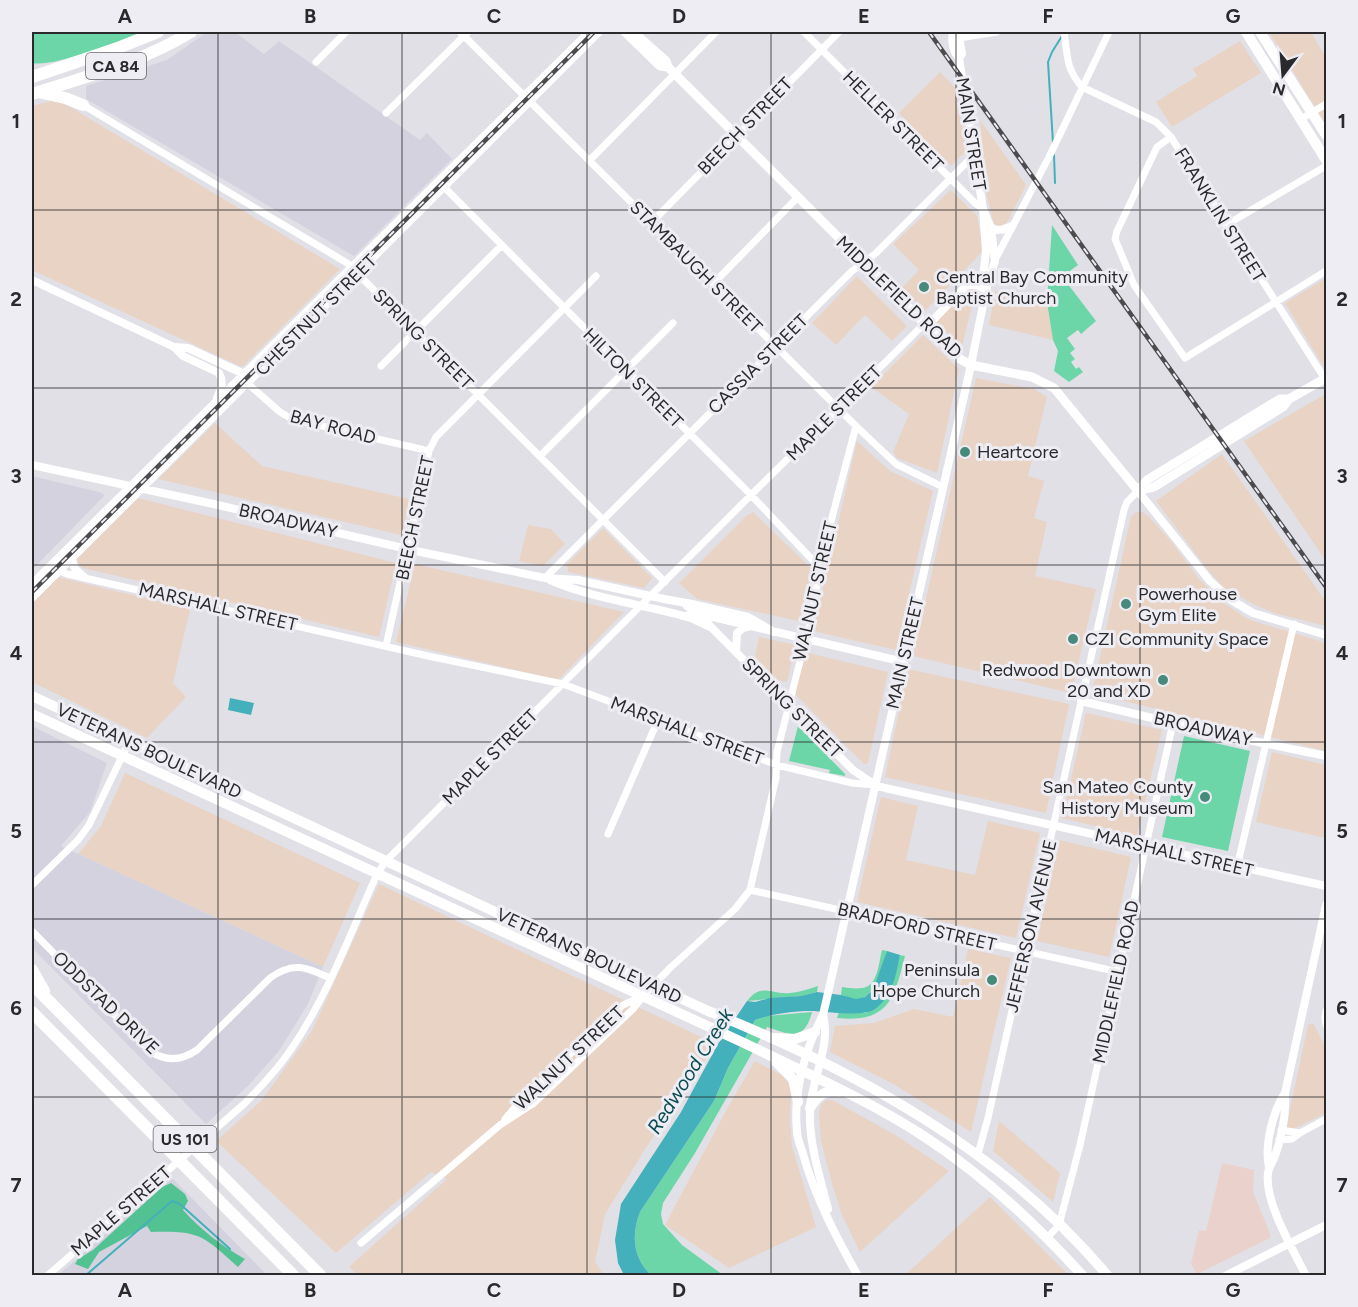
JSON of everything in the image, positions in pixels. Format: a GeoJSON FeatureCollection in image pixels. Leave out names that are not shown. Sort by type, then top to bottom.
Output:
{"type":"FeatureCollection","features":[{"type":"Feature","properties":{"kind":"highway","name":"CA 84"},"geometry":{"type":"LineString","coordinates":[[34,74],[118,48],[158,32]]}},
{"type":"Feature","properties":{"kind":"highway","name":"CA 84"},"geometry":{"type":"LineString","coordinates":[[34,93],[84,79],[162,48],[190,32]]}},
{"type":"Feature","properties":{"kind":"highway"},"geometry":{"type":"LineString","coordinates":[[83,105],[78,94],[84,79]]}},
{"type":"Feature","properties":{"kind":"highway"},"geometry":{"type":"LineString","coordinates":[[34,93],[65,98],[83,105]]}},
{"type":"Feature","properties":{"kind":"highway"},"geometry":{"type":"LineString","coordinates":[[32,970],[50,1003]]}},
{"type":"Feature","properties":{"kind":"highway","name":"US 101"},"geometry":{"type":"LineString","coordinates":[[32,984],[321,1275]]}},
{"type":"Feature","properties":{"kind":"highway","name":"US 101"},"geometry":{"type":"LineString","coordinates":[[33,1013],[294,1275]]}},
{"type":"Feature","properties":{"kind":"main road","name":"MIDDLEFIELD ROAD"},"geometry":{"type":"LineString","coordinates":[[625,32],[660,66],[671,70]]}},
{"type":"Feature","properties":{"kind":"main road","name":"MIDDLEFIELD ROAD"},"geometry":{"type":"LineString","coordinates":[[633,32],[666,61],[671,70],[960,359],[971,365],[1032,377],[1054,388],[1138,491]]}},
{"type":"Feature","properties":{"kind":"main road"},"geometry":{"type":"LineString","coordinates":[[1246,32],[1326,160]]}},
{"type":"Feature","properties":{"kind":"main road"},"geometry":{"type":"LineString","coordinates":[[1260,32],[1326,135]]}},
{"type":"Feature","properties":{"kind":"main road","name":"JEFFERSON AVENUE"},"geometry":{"type":"LineString","coordinates":[[1138,491],[1147,480],[1280,399],[1289,399],[1326,378]]}},
{"type":"Feature","properties":{"kind":"main road","name":"VETERANS BOULEVARD"},"geometry":{"type":"LineString","coordinates":[[32,696],[653,986],[807,1055],[904,1106],[978,1154],[1014,1183],[1108,1275]]}},
{"type":"Feature","properties":{"kind":"main road","name":"VETERANS BOULEVARD"},"geometry":{"type":"LineString","coordinates":[[32,714],[764,1052],[849,1094],[913,1130],[951,1155],[1001,1194],[1048,1237],[1083,1275]]}},
{"type":"Feature","properties":{"kind":"main road"},"geometry":{"type":"LineString","coordinates":[[281,829],[305,823]]}},
{"type":"Feature","properties":{"kind":"main road"},"geometry":{"type":"LineString","coordinates":[[769,1038],[795,1039],[815,1032]]}},
{"type":"Feature","properties":{"kind":"main road"},"geometry":{"type":"LineString","coordinates":[[764,1052],[793,1079],[798,1102]]}},
{"type":"Feature","properties":{"kind":"main road"},"geometry":{"type":"LineString","coordinates":[[810,1108],[822,1093],[835,1091],[849,1094]]}},
{"type":"Feature","properties":{"kind":"main road"},"geometry":{"type":"LineString","coordinates":[[951,1155],[978,1154],[983,1181]]}},
{"type":"Feature","properties":{"kind":"street"},"geometry":{"type":"LineString","coordinates":[[316,62],[346,32]]}},
{"type":"Feature","properties":{"kind":"street","name":"CHESTNUT STREET"},"geometry":{"type":"LineString","coordinates":[[354,270],[444,187],[589,32]]}},
{"type":"Feature","properties":{"kind":"street","name":"CHESTNUT STREET"},"geometry":{"type":"LineString","coordinates":[[32,598],[354,270],[527,99],[599,32]]}},
{"type":"Feature","properties":{"kind":"street"},"geometry":{"type":"LineString","coordinates":[[590,160],[671,70],[716,32]]}},
{"type":"Feature","properties":{"kind":"street","name":"HELLER STREET"},"geometry":{"type":"LineString","coordinates":[[804,32],[983,209]]}},
{"type":"Feature","properties":{"kind":"street","name":"BEECH STREET"},"geometry":{"type":"LineString","coordinates":[[652,222],[839,32]]}},
{"type":"Feature","properties":{"kind":"street"},"geometry":{"type":"LineString","coordinates":[[956,34],[997,32]]}},
{"type":"Feature","properties":{"kind":"street"},"geometry":{"type":"LineString","coordinates":[[1064,32],[1068,66],[1082,87]]}},
{"type":"Feature","properties":{"kind":"street"},"geometry":{"type":"LineString","coordinates":[[994,261],[1050,155],[1109,32]]}},
{"type":"Feature","properties":{"kind":"street"},"geometry":{"type":"LineString","coordinates":[[386,113],[464,33]]}},
{"type":"Feature","properties":{"kind":"street","name":"STAMBAUGH STREET"},"geometry":{"type":"LineString","coordinates":[[464,33],[527,99],[839,410],[896,464],[943,487]]}},
{"type":"Feature","properties":{"kind":"street","name":"MAIN STREET"},"geometry":{"type":"LineString","coordinates":[[956,34],[962,54],[959,58],[983,209],[986,252],[983,277],[986,290]]}},
{"type":"Feature","properties":{"kind":"street","name":"FRANKLIN STREET"},"geometry":{"type":"LineString","coordinates":[[1082,87],[1156,122],[1171,137],[1326,378]]}},
{"type":"Feature","properties":{"kind":"street"},"geometry":{"type":"LineString","coordinates":[[1301,119],[1326,104]]}},
{"type":"Feature","properties":{"kind":"street","name":"SPRING STREET"},"geometry":{"type":"LineString","coordinates":[[83,105],[347,263],[665,582]]}},
{"type":"Feature","properties":{"kind":"street"},"geometry":{"type":"LineString","coordinates":[[1171,137],[1157,147],[1115,239],[1117,248],[1138,291],[1185,358],[1326,271]]}},
{"type":"Feature","properties":{"kind":"street","name":"CASSIA STREET"},"geometry":{"type":"LineString","coordinates":[[544,578],[852,271],[875,254],[975,154]]}},
{"type":"Feature","properties":{"kind":"street"},"geometry":{"type":"LineString","coordinates":[[1226,225],[1326,166]]}},
{"type":"Feature","properties":{"kind":"street","name":"HILTON STREET"},"geometry":{"type":"LineString","coordinates":[[444,187],[751,495],[821,569]]}},
{"type":"Feature","properties":{"kind":"street"},"geometry":{"type":"LineString","coordinates":[[713,284],[798,197]]}},
{"type":"Feature","properties":{"kind":"street","name":"MAIN STREET"},"geometry":{"type":"LineString","coordinates":[[858,1275],[811,1184],[797,1132],[798,1102],[807,1055],[823,1015],[848,911],[994,261],[991,228],[983,209]]}},
{"type":"Feature","properties":{"kind":"street"},"geometry":{"type":"LineString","coordinates":[[991,228],[1002,230],[1012,226]]}},
{"type":"Feature","properties":{"kind":"street"},"geometry":{"type":"LineString","coordinates":[[381,366],[502,245]]}},
{"type":"Feature","properties":{"kind":"street","name":"BEECH STREET"},"geometry":{"type":"LineString","coordinates":[[386,646],[429,451],[436,437],[596,276]]}},
{"type":"Feature","properties":{"kind":"street","name":"BAY ROAD"},"geometry":{"type":"LineString","coordinates":[[32,280],[174,347],[183,356],[219,373],[222,385],[217,399]]}},
{"type":"Feature","properties":{"kind":"street","name":"MAPLE STREET"},"geometry":{"type":"LineString","coordinates":[[47,1275],[258,1090],[282,1063],[308,1022],[377,874],[386,861],[925,323],[933,319],[967,285],[977,285],[986,290]]}},
{"type":"Feature","properties":{"kind":"street"},"geometry":{"type":"LineString","coordinates":[[540,456],[673,323]]}},
{"type":"Feature","properties":{"kind":"street","name":"BAY ROAD"},"geometry":{"type":"LineString","coordinates":[[174,347],[188,348],[246,379],[280,412],[292,419],[429,451]]}},
{"type":"Feature","properties":{"kind":"street","name":"CHESTNUT STREET"},"geometry":{"type":"LineString","coordinates":[[32,584],[217,399],[246,379]]}},
{"type":"Feature","properties":{"kind":"street","name":"WALNUT STREET"},"geometry":{"type":"LineString","coordinates":[[361,1243],[500,1125],[534,1103],[735,909],[750,890],[777,765],[777,752],[805,639],[824,548],[856,426]]}},
{"type":"Feature","properties":{"kind":"street","name":"BROADWAY"},"geometry":{"type":"LineString","coordinates":[[32,465],[544,578],[579,580],[748,617],[774,632]]}},
{"type":"Feature","properties":{"kind":"street","name":"MIDDLEFIELD ROAD"},"geometry":{"type":"LineString","coordinates":[[1138,491],[1210,582],[1241,607],[1253,613],[1326,634]]}},
{"type":"Feature","properties":{"kind":"street","name":"JEFFERSON AVENUE"},"geometry":{"type":"LineString","coordinates":[[978,1154],[1124,510],[1138,491]]}},
{"type":"Feature","properties":{"kind":"street"},"geometry":{"type":"LineString","coordinates":[[73,556],[75,569],[84,577]]}},
{"type":"Feature","properties":{"kind":"street","name":"MARSHALL STREET"},"geometry":{"type":"LineString","coordinates":[[50,566],[58,571],[84,577],[563,684],[777,765],[1326,886]]}},
{"type":"Feature","properties":{"kind":"street","name":"BROADWAY"},"geometry":{"type":"LineString","coordinates":[[544,578],[573,590],[640,607],[683,616],[700,614],[904,662]]}},
{"type":"Feature","properties":{"kind":"street"},"geometry":{"type":"LineString","coordinates":[[678,602],[691,607],[700,614]]}},
{"type":"Feature","properties":{"kind":"street","name":"SPRING STREET"},"geometry":{"type":"LineString","coordinates":[[700,614],[853,770],[875,785]]}},
{"type":"Feature","properties":{"kind":"street"},"geometry":{"type":"LineString","coordinates":[[683,616],[712,628]]}},
{"type":"Feature","properties":{"kind":"street"},"geometry":{"type":"LineString","coordinates":[[1237,867],[1294,624]]}},
{"type":"Feature","properties":{"kind":"street"},"geometry":{"type":"LineString","coordinates":[[736,652],[736,633],[751,626]]}},
{"type":"Feature","properties":{"kind":"street","name":"BROADWAY"},"geometry":{"type":"LineString","coordinates":[[1081,701],[1326,756]]}},
{"type":"Feature","properties":{"kind":"street"},"geometry":{"type":"LineString","coordinates":[[608,834],[658,720]]}},
{"type":"Feature","properties":{"kind":"street","name":"MIDDLEFIELD ROAD"},"geometry":{"type":"LineString","coordinates":[[1048,1237],[1059,1225],[1080,1145],[1173,723]]}},
{"type":"Feature","properties":{"kind":"street"},"geometry":{"type":"LineString","coordinates":[[32,885],[78,840],[89,825],[129,742]]}},
{"type":"Feature","properties":{"kind":"street","name":"BRADFORD STREET"},"geometry":{"type":"LineString","coordinates":[[750,890],[1119,972]]}},
{"type":"Feature","properties":{"kind":"street"},"geometry":{"type":"LineString","coordinates":[[1269,1167],[1275,1157],[1286,1108],[1285,1093],[1326,904]]}},
{"type":"Feature","properties":{"kind":"street","name":"ODDSTAD DRIVE"},"geometry":{"type":"LineString","coordinates":[[32,932],[150,1051],[165,1059],[182,1059],[197,1050],[270,978],[283,969],[301,967],[330,978]]}},
{"type":"Feature","properties":{"kind":"street","name":"WALNUT STREET"},"geometry":{"type":"LineString","coordinates":[[500,1125],[522,1099],[623,1005],[643,996]]}},
{"type":"Feature","properties":{"kind":"street"},"geometry":{"type":"LineString","coordinates":[[1326,1012],[1326,1025]]}},
{"type":"Feature","properties":{"kind":"street","name":"MAIN STREET"},"geometry":{"type":"LineString","coordinates":[[823,1015],[826,1029],[810,1108],[811,1137],[832,1224]]}},
{"type":"Feature","properties":{"kind":"street"},"geometry":{"type":"LineString","coordinates":[[1285,1093],[1277,1105],[1266,1155],[1269,1167],[1268,1189],[1272,1205],[1306,1275]]}},
{"type":"Feature","properties":{"kind":"street"},"geometry":{"type":"LineString","coordinates":[[1279,1140],[1292,1139],[1326,1119]]}},
{"type":"Feature","properties":{"kind":"street"},"geometry":{"type":"LineString","coordinates":[[1281,1130],[1300,1133]]}},
{"type":"Feature","properties":{"kind":"street"},"geometry":{"type":"LineString","coordinates":[[1225,1275],[1326,1225]]}},
{"type":"Feature","properties":{"kind":"shaded area"},"geometry":{"type":"Polygon","coordinates":[[[207,32],[235,32],[264,54],[279,41],[420,140],[427,133],[452,159],[354,256],[86,99],[86,86],[167,60],[207,32]]]}},
{"type":"Feature","properties":{"kind":"shaded area"},"geometry":{"type":"Polygon","coordinates":[[[1269,32],[1311,32],[1326,58],[1326,125],[1269,32]]]}},
{"type":"Feature","properties":{"kind":"shaded area"},"geometry":{"type":"Polygon","coordinates":[[[1240,41],[1261,73],[1172,127],[1156,102],[1197,76],[1193,69],[1240,41]]]}},
{"type":"Feature","properties":{"kind":"shaded area"},"geometry":{"type":"Polygon","coordinates":[[[940,72],[955,88],[967,150],[951,166],[899,113],[940,72]]]}},
{"type":"Feature","properties":{"kind":"shaded area"},"geometry":{"type":"Polygon","coordinates":[[[54,100],[65,104],[340,269],[242,367],[32,270],[32,106],[54,100]]]}},
{"type":"Feature","properties":{"kind":"shaded area"},"geometry":{"type":"Polygon","coordinates":[[[980,120],[1026,185],[1008,221],[1002,226],[994,224],[987,197],[980,120]]]}},
{"type":"Feature","properties":{"kind":"shaded area"},"geometry":{"type":"Polygon","coordinates":[[[951,190],[977,216],[983,251],[925,311],[901,289],[919,270],[893,244],[951,190]]]}},
{"type":"Feature","properties":{"kind":"shaded area"},"geometry":{"type":"Polygon","coordinates":[[[857,276],[907,326],[892,341],[865,315],[836,345],[812,323],[857,276]]]}},
{"type":"Feature","properties":{"kind":"shaded area"},"geometry":{"type":"Polygon","coordinates":[[[1326,278],[1326,363],[1323,366],[1285,303],[1326,278]]]}},
{"type":"Feature","properties":{"kind":"shaded area"},"geometry":{"type":"Polygon","coordinates":[[[969,288],[976,290],[962,346],[935,323],[969,288]]]}},
{"type":"Feature","properties":{"kind":"shaded area"},"geometry":{"type":"Polygon","coordinates":[[[995,291],[1047,302],[1053,340],[989,325],[995,291]]]}},
{"type":"Feature","properties":{"kind":"shaded area"},"geometry":{"type":"Polygon","coordinates":[[[923,335],[959,369],[937,473],[897,458],[893,452],[909,414],[871,387],[923,335]]]}},
{"type":"Feature","properties":{"kind":"shaded area"},"geometry":{"type":"Polygon","coordinates":[[[976,378],[1034,389],[1047,397],[1028,476],[1044,481],[1034,518],[1047,522],[1035,576],[1096,589],[1071,693],[913,656],[976,378]]]}},
{"type":"Feature","properties":{"kind":"shaded area"},"geometry":{"type":"Polygon","coordinates":[[[1326,394],[1326,561],[1244,441],[1326,394]]]}},
{"type":"Feature","properties":{"kind":"shaded area"},"geometry":{"type":"Polygon","coordinates":[[[215,423],[262,466],[409,499],[402,535],[158,479],[215,423]]]}},
{"type":"Feature","properties":{"kind":"shaded area"},"geometry":{"type":"Polygon","coordinates":[[[857,441],[890,471],[933,491],[896,650],[813,631],[857,441]]]}},
{"type":"Feature","properties":{"kind":"shaded area"},"geometry":{"type":"Polygon","coordinates":[[[1222,454],[1326,602],[1326,626],[1274,613],[1223,587],[1156,501],[1222,454]]]}},
{"type":"Feature","properties":{"kind":"shaded area"},"geometry":{"type":"Polygon","coordinates":[[[32,476],[105,495],[32,570],[32,476]]]}},
{"type":"Feature","properties":{"kind":"shaded area"},"geometry":{"type":"Polygon","coordinates":[[[138,498],[396,563],[379,637],[83,568],[78,563],[77,557],[138,498]]]}},
{"type":"Feature","properties":{"kind":"shaded area"},"geometry":{"type":"Polygon","coordinates":[[[753,512],[812,569],[799,621],[697,599],[679,583],[747,515],[753,512]]]}},
{"type":"Feature","properties":{"kind":"shaded area"},"geometry":{"type":"Polygon","coordinates":[[[1136,512],[1147,515],[1170,540],[1199,579],[1224,603],[1253,621],[1320,641],[1326,645],[1326,751],[1092,693],[1131,517],[1136,512]]]}},
{"type":"Feature","properties":{"kind":"shaded area"},"geometry":{"type":"Polygon","coordinates":[[[528,525],[551,529],[565,544],[543,566],[519,561],[528,525]]]}},
{"type":"Feature","properties":{"kind":"shaded area"},"geometry":{"type":"Polygon","coordinates":[[[603,528],[652,578],[644,588],[568,572],[567,564],[603,528]]]}},
{"type":"Feature","properties":{"kind":"shaded area"},"geometry":{"type":"Polygon","coordinates":[[[415,564],[624,612],[558,680],[396,642],[415,564]]]}},
{"type":"Feature","properties":{"kind":"shaded area"},"geometry":{"type":"Polygon","coordinates":[[[58,577],[190,609],[173,683],[186,697],[147,738],[32,682],[32,603],[58,577]]]}},
{"type":"Feature","properties":{"kind":"shaded area"},"geometry":{"type":"Polygon","coordinates":[[[759,637],[796,645],[787,682],[778,680],[755,657],[759,637]]]}},
{"type":"Feature","properties":{"kind":"shaded area"},"geometry":{"type":"Polygon","coordinates":[[[804,652],[888,672],[868,763],[864,764],[795,694],[804,652]]]}},
{"type":"Feature","properties":{"kind":"shaded area"},"geometry":{"type":"Polygon","coordinates":[[[908,669],[1069,704],[1046,813],[885,777],[908,669]]]}},
{"type":"Feature","properties":{"kind":"shaded area"},"geometry":{"type":"Polygon","coordinates":[[[1086,713],[1162,730],[1137,836],[1062,818],[1086,713]]]}},
{"type":"Feature","properties":{"kind":"shaded area"},"geometry":{"type":"Polygon","coordinates":[[[32,726],[107,763],[90,812],[61,846],[323,967],[308,1004],[279,1051],[249,1085],[206,1124],[32,948],[32,726]]]}},
{"type":"Feature","properties":{"kind":"shaded area"},"geometry":{"type":"Polygon","coordinates":[[[1272,752],[1326,765],[1326,838],[1256,822],[1272,752]]]}},
{"type":"Feature","properties":{"kind":"shaded area"},"geometry":{"type":"Polygon","coordinates":[[[125,773],[360,883],[323,967],[78,854],[101,826],[125,773]]]}},
{"type":"Feature","properties":{"kind":"shaded area"},"geometry":{"type":"Polygon","coordinates":[[[881,797],[918,806],[906,860],[975,875],[988,821],[1040,833],[1016,938],[857,902],[881,797]]]}},
{"type":"Feature","properties":{"kind":"shaded area"},"geometry":{"type":"Polygon","coordinates":[[[1060,840],[1131,857],[1109,957],[1037,941],[1060,840]]]}},
{"type":"Feature","properties":{"kind":"shaded area"},"geometry":{"type":"Polygon","coordinates":[[[379,884],[716,1044],[647,1146],[605,1214],[595,1262],[604,1275],[358,1275],[349,1267],[447,1179],[431,1172],[336,1253],[216,1141],[261,1101],[312,1031],[379,884]]]}},
{"type":"Feature","properties":{"kind":"shaded area"},"geometry":{"type":"Polygon","coordinates":[[[968,949],[1011,958],[971,1132],[895,1085],[830,1052],[835,1026],[874,1023],[914,1009],[953,1017],[968,949]]]}},
{"type":"Feature","properties":{"kind":"shaded area"},"geometry":{"type":"Polygon","coordinates":[[[1313,1023],[1326,1048],[1326,1113],[1285,1133],[1308,1025],[1313,1023]]]}},
{"type":"Feature","properties":{"kind":"shaded area"},"geometry":{"type":"Polygon","coordinates":[[[755,1061],[782,1075],[789,1083],[792,1146],[816,1227],[729,1268],[665,1225],[755,1061]]]}},
{"type":"Feature","properties":{"kind":"shaded area"},"geometry":{"type":"Polygon","coordinates":[[[826,1100],[832,1100],[897,1136],[949,1171],[860,1252],[842,1215],[821,1141],[819,1113],[821,1105],[826,1100]]]}},
{"type":"Feature","properties":{"kind":"shaded area"},"geometry":{"type":"Polygon","coordinates":[[[999,1121],[1060,1173],[1053,1202],[993,1151],[999,1121]]]}},
{"type":"Feature","properties":{"kind":"shaded area"},"geometry":{"type":"Polygon","coordinates":[[[1222,1163],[1254,1170],[1253,1192],[1271,1236],[1197,1274],[1191,1264],[1199,1230],[1206,1231],[1222,1163]]]}},
{"type":"Feature","properties":{"kind":"shaded area"},"geometry":{"type":"Polygon","coordinates":[[[171,1177],[267,1275],[57,1276],[171,1177]]]}},
{"type":"Feature","properties":{"kind":"shaded area"},"geometry":{"type":"Polygon","coordinates":[[[990,1197],[1069,1275],[905,1275],[990,1197]]]}},
{"type":"Feature","properties":{"kind":"green space"},"geometry":{"type":"Polygon","coordinates":[[[32,32],[141,32],[55,62],[32,63],[32,32]]]}},
{"type":"Feature","properties":{"kind":"green space"},"geometry":{"type":"Polygon","coordinates":[[[1052,225],[1078,265],[1063,276],[1064,279],[1096,321],[1081,334],[1078,330],[1067,338],[1075,349],[1070,353],[1075,359],[1071,362],[1076,369],[1079,367],[1083,372],[1069,382],[1054,371],[1058,351],[1053,340],[1047,302],[1052,225]]]}},
{"type":"Feature","properties":{"kind":"green space"},"geometry":{"type":"Polygon","coordinates":[[[798,726],[845,776],[829,773],[830,770],[789,761],[798,726]]]}},
{"type":"Feature","properties":{"kind":"green space"},"geometry":{"type":"Polygon","coordinates":[[[1184,736],[1250,751],[1228,851],[1162,837],[1184,736]]]}},
{"type":"Feature","properties":{"kind":"green space"},"geometry":{"type":"Polygon","coordinates":[[[882,950],[887,951],[873,989],[862,998],[855,999],[841,995],[842,987],[862,988],[871,983],[877,973],[882,950]]]}},
{"type":"Feature","properties":{"kind":"green space"},"geometry":{"type":"Polygon","coordinates":[[[900,955],[905,956],[901,971],[897,985],[886,1005],[878,1012],[868,1016],[854,1019],[837,1018],[839,1012],[866,1013],[891,990],[900,955]]]}},
{"type":"Feature","properties":{"kind":"green space"},"geometry":{"type":"Polygon","coordinates":[[[818,986],[817,992],[801,996],[747,1001],[757,992],[790,993],[818,986]]]}},
{"type":"Feature","properties":{"kind":"green space"},"geometry":{"type":"Polygon","coordinates":[[[812,1012],[805,1028],[796,1034],[767,1027],[695,1153],[663,1203],[661,1214],[663,1224],[682,1245],[723,1275],[651,1275],[640,1261],[635,1246],[635,1229],[640,1212],[714,1101],[728,1068],[755,1020],[767,1016],[812,1012]]]}},
{"type":"Feature","properties":{"kind":"green space"},"geometry":{"type":"Polygon","coordinates":[[[171,1183],[185,1194],[188,1201],[183,1210],[212,1237],[245,1259],[238,1267],[200,1237],[191,1234],[151,1232],[147,1226],[99,1252],[88,1269],[75,1264],[162,1187],[171,1183]]]}},
{"type":"Feature","properties":{"kind":"water"},"geometry":{"type":"Polygon","coordinates":[[[230,698],[254,703],[251,715],[228,710],[230,698]]]}},
{"type":"Feature","properties":{"kind":"water"},"geometry":{"type":"Polygon","coordinates":[[[887,951],[900,955],[899,962],[890,991],[875,1009],[853,1014],[796,1012],[755,1020],[728,1068],[714,1101],[640,1212],[635,1229],[635,1246],[640,1261],[651,1275],[624,1275],[618,1263],[615,1240],[621,1204],[681,1112],[718,1044],[747,1001],[755,1002],[817,992],[856,999],[865,997],[873,990],[887,951]]]}},
{"type":"Feature","properties":{"kind":"waterway","name":"Redwood Creek"},"geometry":{"type":"LineString","coordinates":[[1053,143],[1048,62],[1062,36]]}},
{"type":"Feature","properties":{"kind":"waterway","name":"Redwood Creek"},"geometry":{"type":"LineString","coordinates":[[1054,155],[1055,183]]}},
{"type":"Feature","properties":{"kind":"waterway"},"geometry":{"type":"LineString","coordinates":[[85,1276],[172,1201],[180,1204],[230,1249]]}},
{"type":"Feature","properties":{"kind":"railway"},"geometry":{"type":"LineString","coordinates":[[32,592],[594,32]]}},
{"type":"Feature","properties":{"kind":"railway"},"geometry":{"type":"LineString","coordinates":[[929,32],[1326,587]]}},
{"type":"Feature","properties":{"kind":"place","name":"Central Bay Community Baptist Church"},"geometry":{"type":"Point","coordinates":[924,287]}},
{"type":"Feature","properties":{"kind":"place","name":"Heartcore"},"geometry":{"type":"Point","coordinates":[965,452]}},
{"type":"Feature","properties":{"kind":"place","name":"Powerhouse Gym Elite"},"geometry":{"type":"Point","coordinates":[1126,604]}},
{"type":"Feature","properties":{"kind":"place","name":"CZI Community Space"},"geometry":{"type":"Point","coordinates":[1073,639]}},
{"type":"Feature","properties":{"kind":"place","name":"Redwood Downtown 20 and XD"},"geometry":{"type":"Point","coordinates":[1163,680]}},
{"type":"Feature","properties":{"kind":"place","name":"San Mateo County History Museum"},"geometry":{"type":"Point","coordinates":[1205,797]}},
{"type":"Feature","properties":{"kind":"place","name":"Peninsula Hope Church"},"geometry":{"type":"Point","coordinates":[992,980]}}]}
